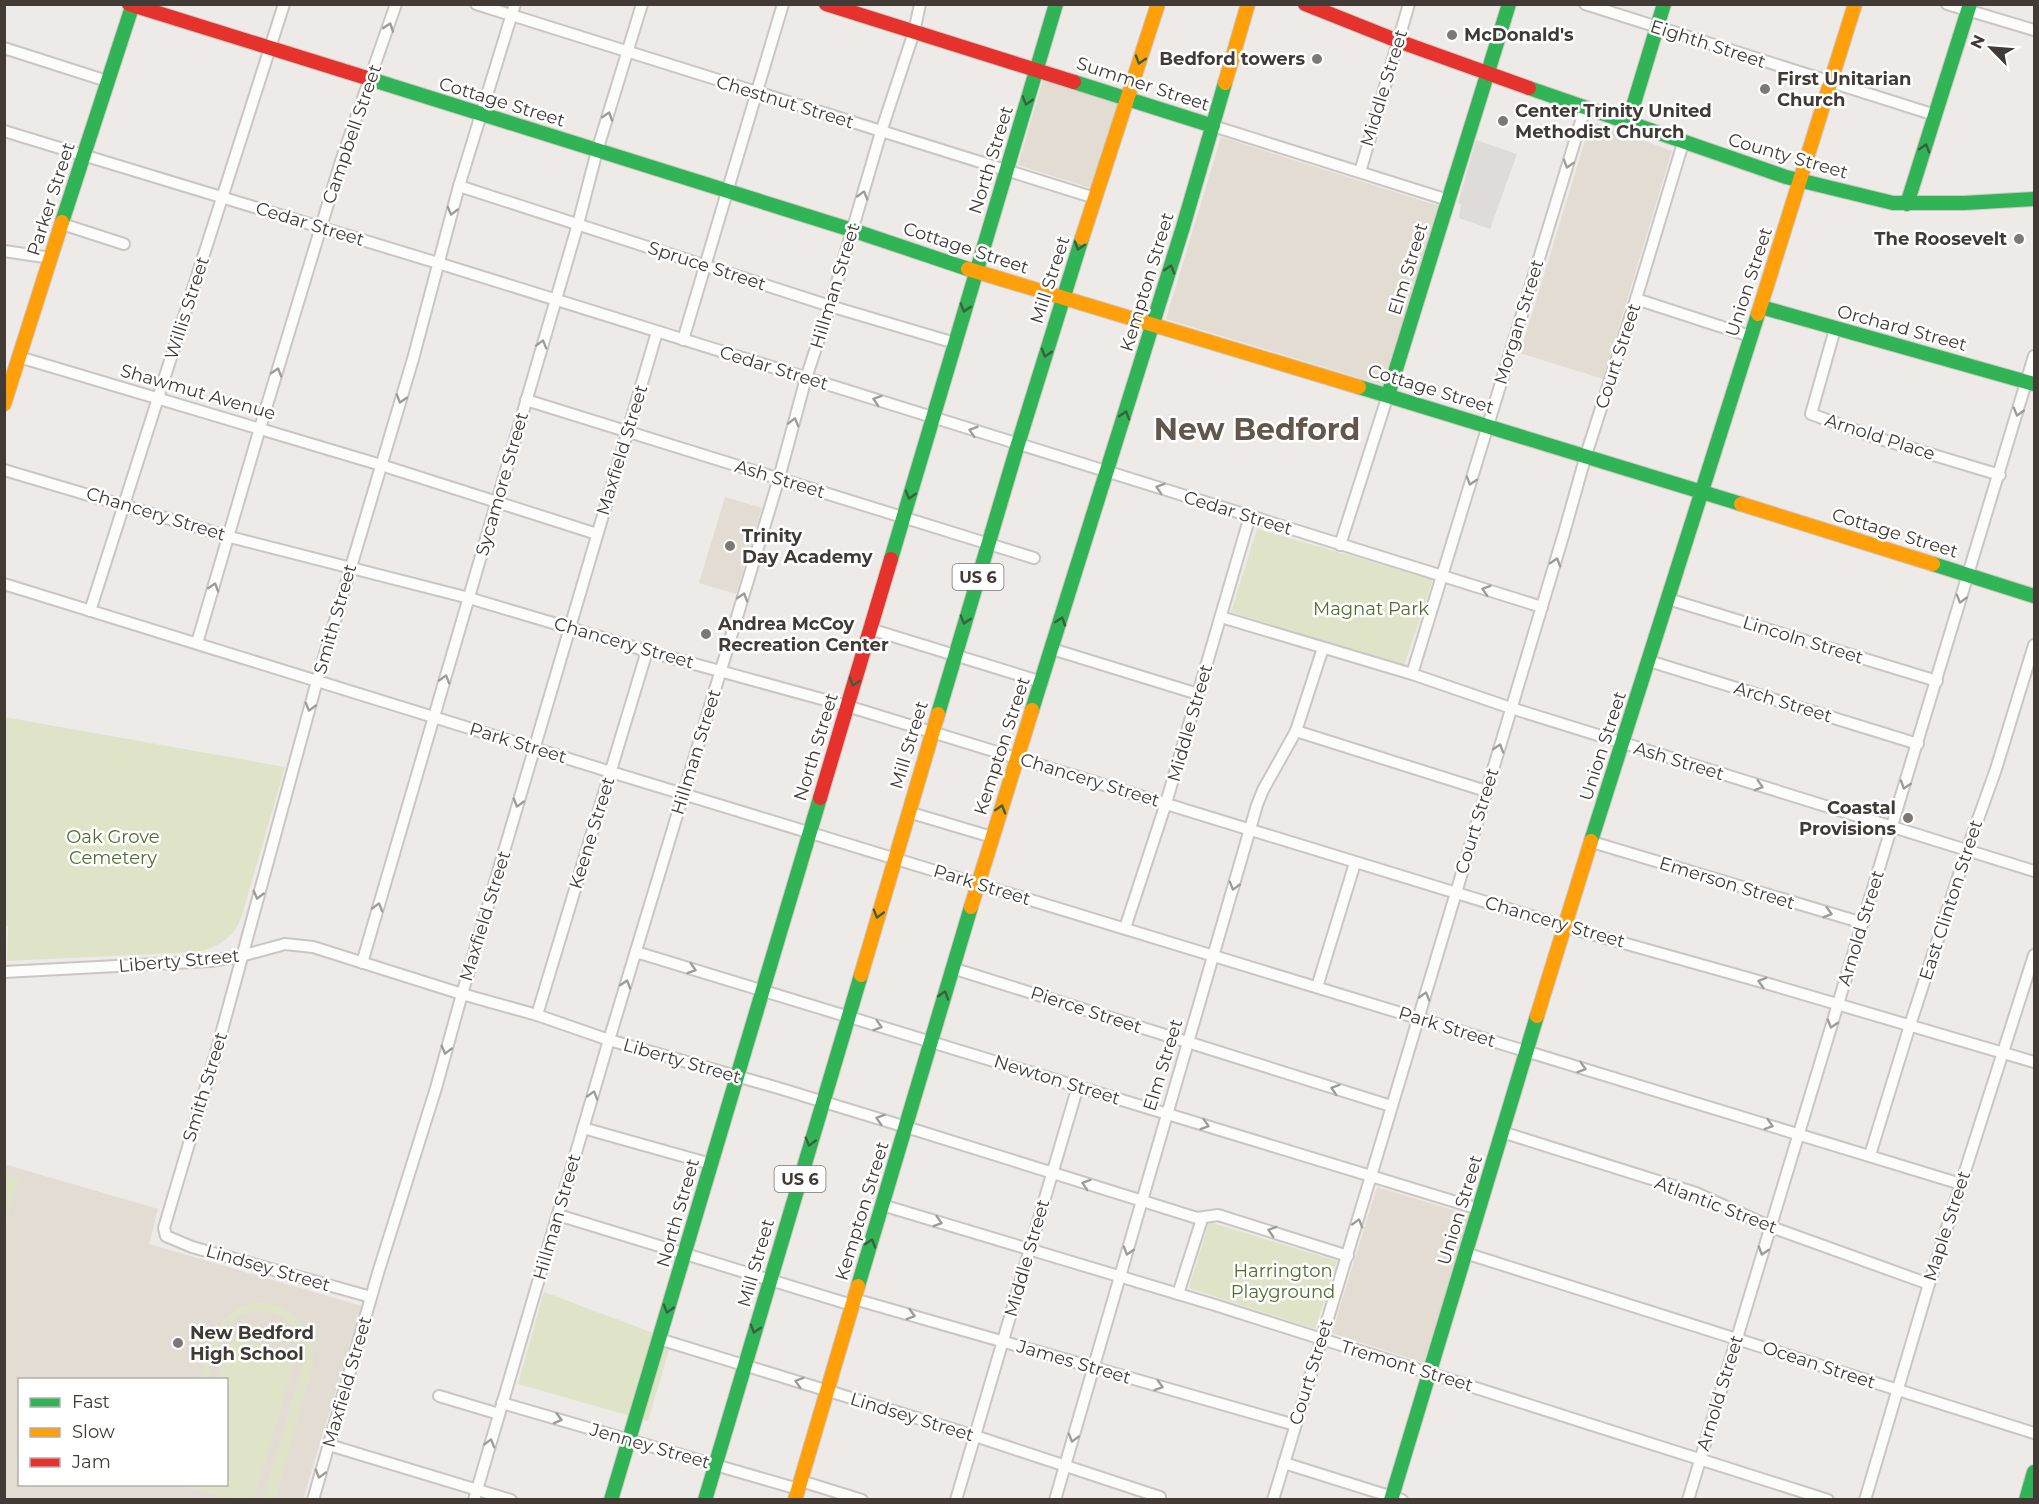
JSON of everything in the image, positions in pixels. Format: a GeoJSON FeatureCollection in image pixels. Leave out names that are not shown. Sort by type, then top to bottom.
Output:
{"type":"FeatureCollection","features":[{"type":"Feature","properties":{"kind":"main road","name":"Summer Street"},"geometry":{"type":"LineString","coordinates":[[826,4],[1213,126]]}},
{"type":"Feature","properties":{"kind":"main road","name":"North Street"},"geometry":{"type":"LineString","coordinates":[[611,1500],[1056,4]]}},
{"type":"Feature","properties":{"kind":"main road","name":"Mill Street"},"geometry":{"type":"LineString","coordinates":[[705,1500],[1018,444],[1158,4]]}},
{"type":"Feature","properties":{"kind":"main road","name":"Kempton Street"},"geometry":{"type":"LineString","coordinates":[[798,1490],[952,968],[1153,324],[1248,4]]}},
{"type":"Feature","properties":{"kind":"main road","name":"County Street"},"geometry":{"type":"LineString","coordinates":[[1305,4],[1398,41],[1628,123],[1801,180],[1863,197],[1907,204],[2034,199]]}},
{"type":"Feature","properties":{"kind":"main road","name":"Elm Street"},"geometry":{"type":"LineString","coordinates":[[1388,395],[1509,4]]}},
{"type":"Feature","properties":{"kind":"main road"},"geometry":{"type":"LineString","coordinates":[[1628,123],[1664,4]]}},
{"type":"Feature","properties":{"kind":"main road","name":"Union Street"},"geometry":{"type":"LineString","coordinates":[[1395,1499],[1429,1373],[1564,926],[1855,4]]}},
{"type":"Feature","properties":{"kind":"main road","name":"Cottage Street"},"geometry":{"type":"LineString","coordinates":[[132,5],[852,230],[976,272],[1586,455],[2034,596]]}},
{"type":"Feature","properties":{"kind":"main road","name":"Parker Street"},"geometry":{"type":"LineString","coordinates":[[4,404],[132,5]]}},
{"type":"Feature","properties":{"kind":"main road"},"geometry":{"type":"LineString","coordinates":[[1907,204],[1969,8]]}},
{"type":"Feature","properties":{"kind":"main road","name":"Orchard Street"},"geometry":{"type":"LineString","coordinates":[[1761,307],[2031,383]]}},
{"type":"Feature","properties":{"kind":"main road","name":"Shawmut Avenue"},"geometry":{"type":"LineString","coordinates":[[4,357],[19,357]]}},
{"type":"Feature","properties":{"kind":"main road"},"geometry":{"type":"LineString","coordinates":[[2026,1500],[2034,1472]]}},
{"type":"Feature","properties":{"kind":"street","name":"Willis Street"},"geometry":{"type":"LineString","coordinates":[[90,611],[284,4]]}},
{"type":"Feature","properties":{"kind":"street","name":"Campbell Street"},"geometry":{"type":"LineString","coordinates":[[197,643],[321,227],[396,4]]}},
{"type":"Feature","properties":{"kind":"street","name":"Chestnut Street"},"geometry":{"type":"LineString","coordinates":[[476,4],[513,10],[628,53],[1095,198]]}},
{"type":"Feature","properties":{"kind":"street","name":"Sycamore Street"},"geometry":{"type":"LineString","coordinates":[[362,963],[578,224],[597,151],[642,4]]}},
{"type":"Feature","properties":{"kind":"street"},"geometry":{"type":"LineString","coordinates":[[683,340],[783,4]]}},
{"type":"Feature","properties":{"kind":"street","name":"Hillman Street"},"geometry":{"type":"LineString","coordinates":[[475,1494],[779,478],[806,378],[914,32],[920,4]]}},
{"type":"Feature","properties":{"kind":"street","name":"Middle Street"},"geometry":{"type":"LineString","coordinates":[[1360,172],[1409,4]]}},
{"type":"Feature","properties":{"kind":"street","name":"Eighth Street"},"geometry":{"type":"LineString","coordinates":[[1585,4],[1935,115]]}},
{"type":"Feature","properties":{"kind":"street"},"geometry":{"type":"LineString","coordinates":[[1947,4],[1969,8],[2034,30]]}},
{"type":"Feature","properties":{"kind":"street","name":"Smith Street"},"geometry":{"type":"LineString","coordinates":[[166,1236],[164,1228],[217,1049],[317,681],[413,359],[459,186],[513,10]]}},
{"type":"Feature","properties":{"kind":"street"},"geometry":{"type":"LineString","coordinates":[[4,48],[107,81]]}},
{"type":"Feature","properties":{"kind":"street","name":"Morgan Street"},"geometry":{"type":"LineString","coordinates":[[1412,674],[1585,108]]}},
{"type":"Feature","properties":{"kind":"street","name":"Summer Street"},"geometry":{"type":"LineString","coordinates":[[1213,126],[1448,200]]}},
{"type":"Feature","properties":{"kind":"street","name":"Cedar Street"},"geometry":{"type":"LineString","coordinates":[[4,131],[438,263],[1542,607]]}},
{"type":"Feature","properties":{"kind":"street","name":"Court Street"},"geometry":{"type":"LineString","coordinates":[[1273,1500],[1348,1256],[1586,455],[1683,142]]}},
{"type":"Feature","properties":{"kind":"street","name":"Spruce Street"},"geometry":{"type":"LineString","coordinates":[[459,186],[830,306],[955,343]]}},
{"type":"Feature","properties":{"kind":"street"},"geometry":{"type":"LineString","coordinates":[[62,224],[124,244]]}},
{"type":"Feature","properties":{"kind":"street"},"geometry":{"type":"LineString","coordinates":[[4,251],[51,258]]}},
{"type":"Feature","properties":{"kind":"street"},"geometry":{"type":"LineString","coordinates":[[1636,299],[1750,336]]}},
{"type":"Feature","properties":{"kind":"street","name":"Arnold Place"},"geometry":{"type":"LineString","coordinates":[[1835,329],[1811,414],[1877,438],[2000,475]]}},
{"type":"Feature","properties":{"kind":"street","name":"Maxfield Street"},"geometry":{"type":"LineString","coordinates":[[313,1500],[657,332]]}},
{"type":"Feature","properties":{"kind":"street","name":"Arnold Street"},"geometry":{"type":"LineString","coordinates":[[1688,1500],[1968,575],[2031,383],[2034,356]]}},
{"type":"Feature","properties":{"kind":"street","name":"Shawmut Avenue"},"geometry":{"type":"LineString","coordinates":[[19,357],[381,465]]}},
{"type":"Feature","properties":{"kind":"street","name":"Elm Street"},"geometry":{"type":"LineString","coordinates":[[1340,545],[1388,395]]}},
{"type":"Feature","properties":{"kind":"street","name":"Ash Street"},"geometry":{"type":"LineString","coordinates":[[526,400],[1034,558]]}},
{"type":"Feature","properties":{"kind":"street"},"geometry":{"type":"LineString","coordinates":[[381,465],[597,534]]}},
{"type":"Feature","properties":{"kind":"street","name":"Chancery Street"},"geometry":{"type":"LineString","coordinates":[[4,470],[230,537],[469,598],[647,651],[847,706],[1564,926],[2034,1062]]}},
{"type":"Feature","properties":{"kind":"street","name":"Middle Street"},"geometry":{"type":"LineString","coordinates":[[1125,928],[1166,803],[1251,516]]}},
{"type":"Feature","properties":{"kind":"street","name":"Park Street"},"geometry":{"type":"LineString","coordinates":[[4,584],[610,772],[1961,1184]]}},
{"type":"Feature","properties":{"kind":"street","name":"Lincoln Street"},"geometry":{"type":"LineString","coordinates":[[1668,599],[1937,681]]}},
{"type":"Feature","properties":{"kind":"street","name":"Ash Street"},"geometry":{"type":"LineString","coordinates":[[1221,617],[1412,674],[1511,708],[2034,871]]}},
{"type":"Feature","properties":{"kind":"street"},"geometry":{"type":"LineString","coordinates":[[870,629],[1042,682]]}},
{"type":"Feature","properties":{"kind":"street","name":"East Clinton Street"},"geometry":{"type":"LineString","coordinates":[[1870,1155],[2034,645]]}},
{"type":"Feature","properties":{"kind":"street","name":"Elm Street"},"geometry":{"type":"LineString","coordinates":[[1055,1500],[1250,830],[1263,790],[1296,731],[1323,648]]}},
{"type":"Feature","properties":{"kind":"street"},"geometry":{"type":"LineString","coordinates":[[1052,649],[1198,694]]}},
{"type":"Feature","properties":{"kind":"street","name":"Keene Street"},"geometry":{"type":"LineString","coordinates":[[537,1015],[647,651]]}},
{"type":"Feature","properties":{"kind":"street","name":"Arch Street"},"geometry":{"type":"LineString","coordinates":[[1649,661],[1918,744]]}},
{"type":"Feature","properties":{"kind":"street"},"geometry":{"type":"LineString","coordinates":[[1296,731],[1486,791]]}},
{"type":"Feature","properties":{"kind":"street"},"geometry":{"type":"LineString","coordinates":[[908,812],[992,837]]}},
{"type":"Feature","properties":{"kind":"street","name":"Emerson Street"},"geometry":{"type":"LineString","coordinates":[[1592,842],[1863,923]]}},
{"type":"Feature","properties":{"kind":"street"},"geometry":{"type":"LineString","coordinates":[[1317,987],[1355,862]]}},
{"type":"Feature","properties":{"kind":"street","name":"Liberty Street"},"geometry":{"type":"LineString","coordinates":[[4,972],[187,963],[241,956],[278,945],[312,947],[537,1015],[609,1040],[822,1101],[1202,1219],[1218,1215],[1348,1256]]}},
{"type":"Feature","properties":{"kind":"street","name":"Newton Street"},"geometry":{"type":"LineString","coordinates":[[636,952],[1479,1209]]}},
{"type":"Feature","properties":{"kind":"street","name":"Maple Street"},"geometry":{"type":"LineString","coordinates":[[1865,1500],[1929,1284],[2034,956]]}},
{"type":"Feature","properties":{"kind":"street","name":"Pierce Street"},"geometry":{"type":"LineString","coordinates":[[952,968],[1391,1106]]}},
{"type":"Feature","properties":{"kind":"street","name":"Middle Street"},"geometry":{"type":"LineString","coordinates":[[957,1500],[1078,1086]]}},
{"type":"Feature","properties":{"kind":"street"},"geometry":{"type":"LineString","coordinates":[[583,1128],[711,1164]]}},
{"type":"Feature","properties":{"kind":"street","name":"Atlantic Street"},"geometry":{"type":"LineString","coordinates":[[1502,1132],[1696,1193],[1771,1227],[1929,1284]]}},
{"type":"Feature","properties":{"kind":"street","name":"Tremont Street"},"geometry":{"type":"LineString","coordinates":[[882,1205],[1178,1294],[1828,1500]]}},
{"type":"Feature","properties":{"kind":"street","name":"James Street"},"geometry":{"type":"LineString","coordinates":[[558,1215],[770,1279],[1003,1341],[1295,1425]]}},
{"type":"Feature","properties":{"kind":"street"},"geometry":{"type":"LineString","coordinates":[[1178,1294],[1202,1219]]}},
{"type":"Feature","properties":{"kind":"street","name":"Lindsey Street"},"geometry":{"type":"LineString","coordinates":[[166,1236],[192,1247],[371,1297]]}},
{"type":"Feature","properties":{"kind":"street","name":"Ocean Street"},"geometry":{"type":"LineString","coordinates":[[1465,1253],[2034,1433]]}},
{"type":"Feature","properties":{"kind":"street","name":"Lindsey Street"},"geometry":{"type":"LineString","coordinates":[[659,1339],[975,1436],[1160,1497],[1159,1500]]}},
{"type":"Feature","properties":{"kind":"street"},"geometry":{"type":"LineString","coordinates":[[439,1396],[499,1414]]}},
{"type":"Feature","properties":{"kind":"street","name":"Jenney Street"},"geometry":{"type":"LineString","coordinates":[[502,1403],[798,1490],[862,1500]]}},
{"type":"Feature","properties":{"kind":"street"},"geometry":{"type":"LineString","coordinates":[[329,1445],[475,1494],[511,1500]]}},
{"type":"Feature","properties":{"kind":"street"},"geometry":{"type":"LineString","coordinates":[[1284,1463],[1395,1499]]}},
{"type":"Feature","properties":{"kind":"shaded area"},"geometry":{"type":"Polygon","coordinates":[[[1043,80],[1118,104],[1091,188],[1018,165],[1043,80]]]}},
{"type":"Feature","properties":{"kind":"shaded area"},"geometry":{"type":"Polygon","coordinates":[[[1591,121],[1672,151],[1603,379],[1520,353],[1591,121]]]}},
{"type":"Feature","properties":{"kind":"shaded area"},"geometry":{"type":"Polygon","coordinates":[[[1221,137],[1439,206],[1383,385],[1166,319],[1221,137]]]}},
{"type":"Feature","properties":{"kind":"shaded area"},"geometry":{"type":"Polygon","coordinates":[[[1476,140],[1517,154],[1490,229],[1459,218],[1461,204],[1458,203],[1476,140]]]}},
{"type":"Feature","properties":{"kind":"shaded area","name":"Trinity Day Academy"},"geometry":{"type":"Polygon","coordinates":[[[725,497],[762,508],[736,594],[699,583],[725,497]]]}},
{"type":"Feature","properties":{"kind":"shaded area","name":"New Bedford High School"},"geometry":{"type":"Polygon","coordinates":[[[4,1164],[158,1209],[149,1244],[362,1306],[303,1499],[5,1499],[4,1164]]]}},
{"type":"Feature","properties":{"kind":"shaded area"},"geometry":{"type":"Polygon","coordinates":[[[1377,1187],[1469,1215],[1424,1363],[1332,1333],[1377,1187]]]}},
{"type":"Feature","properties":{"kind":"green space","name":"Magnat Park"},"geometry":{"type":"Polygon","coordinates":[[[1257,529],[1433,579],[1404,666],[1231,612],[1257,529]]]}},
{"type":"Feature","properties":{"kind":"green space","name":"Oak Grove Cemetery"},"geometry":{"type":"Polygon","coordinates":[[[4,717],[285,767],[242,915],[235,930],[225,940],[211,948],[196,952],[7,961],[8,926],[4,926],[4,717]]]}},
{"type":"Feature","properties":{"kind":"green space"},"geometry":{"type":"Polygon","coordinates":[[[4,1177],[18,1181],[5,1225],[4,1177]]]}},
{"type":"Feature","properties":{"kind":"green space","name":"Harrington Playground"},"geometry":{"type":"Polygon","coordinates":[[[1209,1222],[1337,1261],[1315,1329],[1189,1288],[1209,1222]]]}},
{"type":"Feature","properties":{"kind":"green space"},"geometry":{"type":"Polygon","coordinates":[[[544,1292],[672,1340],[648,1421],[518,1384],[544,1292]]]}},
{"type":"Feature","properties":{"kind":"green space"},"geometry":{"type":"Polygon","coordinates":[[[255,1303],[281,1307],[301,1321],[312,1343],[312,1369],[275,1499],[263,1499],[302,1366],[303,1350],[299,1336],[291,1324],[280,1316],[267,1312],[253,1312],[240,1316],[223,1332],[208,1378],[200,1378],[216,1332],[222,1322],[241,1307],[255,1303]]]}},
{"type":"Feature","properties":{"kind":"green space"},"geometry":{"type":"Polygon","coordinates":[[[230,1336],[296,1355],[254,1499],[231,1499],[185,1486],[228,1486],[228,1378],[217,1378],[230,1336]]]}},
{"type":"Feature","properties":{"kind":"traffic: fast"},"geometry":{"type":"LineString","coordinates":[[62,222],[133,4]]}},
{"type":"Feature","properties":{"kind":"traffic: fast"},"geometry":{"type":"LineString","coordinates":[[891,559],[1056,4]]}},
{"type":"Feature","properties":{"kind":"traffic: fast"},"geometry":{"type":"LineString","coordinates":[[1388,395],[1509,4]]}},
{"type":"Feature","properties":{"kind":"traffic: fast"},"geometry":{"type":"LineString","coordinates":[[1628,123],[1664,4]]}},
{"type":"Feature","properties":{"kind":"traffic: fast"},"geometry":{"type":"LineString","coordinates":[[1907,204],[1970,4]]}},
{"type":"Feature","properties":{"kind":"traffic: fast"},"geometry":{"type":"LineString","coordinates":[[370,79],[852,230],[968,269]]}},
{"type":"Feature","properties":{"kind":"traffic: fast"},"geometry":{"type":"LineString","coordinates":[[1074,82],[1213,126]]}},
{"type":"Feature","properties":{"kind":"traffic: fast"},"geometry":{"type":"LineString","coordinates":[[1032,710],[1183,227],[1225,83]]}},
{"type":"Feature","properties":{"kind":"traffic: fast"},"geometry":{"type":"LineString","coordinates":[[1529,88],[1786,177],[1893,203],[1964,203],[2034,199]]}},
{"type":"Feature","properties":{"kind":"traffic: fast"},"geometry":{"type":"LineString","coordinates":[[938,714],[1082,238]]}},
{"type":"Feature","properties":{"kind":"traffic: fast"},"geometry":{"type":"LineString","coordinates":[[1761,307],[2034,384]]}},
{"type":"Feature","properties":{"kind":"traffic: fast"},"geometry":{"type":"LineString","coordinates":[[1591,841],[1758,314]]}},
{"type":"Feature","properties":{"kind":"traffic: fast"},"geometry":{"type":"LineString","coordinates":[[1359,387],[1741,504]]}},
{"type":"Feature","properties":{"kind":"traffic: fast"},"geometry":{"type":"LineString","coordinates":[[1933,564],[2034,596]]}},
{"type":"Feature","properties":{"kind":"traffic: fast"},"geometry":{"type":"LineString","coordinates":[[611,1500],[820,798]]}},
{"type":"Feature","properties":{"kind":"traffic: fast"},"geometry":{"type":"LineString","coordinates":[[858,1286],[971,907]]}},
{"type":"Feature","properties":{"kind":"traffic: fast"},"geometry":{"type":"LineString","coordinates":[[705,1500],[861,975]]}},
{"type":"Feature","properties":{"kind":"traffic: fast"},"geometry":{"type":"LineString","coordinates":[[1391,1500],[1537,1016]]}},
{"type":"Feature","properties":{"kind":"traffic: fast"},"geometry":{"type":"LineString","coordinates":[[2026,1500],[2034,1472]]}},
{"type":"Feature","properties":{"kind":"traffic: slow"},"geometry":{"type":"LineString","coordinates":[[1082,238],[1158,4]]}},
{"type":"Feature","properties":{"kind":"traffic: slow"},"geometry":{"type":"LineString","coordinates":[[1225,83],[1248,4]]}},
{"type":"Feature","properties":{"kind":"traffic: slow"},"geometry":{"type":"LineString","coordinates":[[1758,314],[1855,4]]}},
{"type":"Feature","properties":{"kind":"traffic: slow"},"geometry":{"type":"LineString","coordinates":[[4,404],[62,222]]}},
{"type":"Feature","properties":{"kind":"traffic: slow"},"geometry":{"type":"LineString","coordinates":[[968,269],[1359,387]]}},
{"type":"Feature","properties":{"kind":"traffic: slow"},"geometry":{"type":"LineString","coordinates":[[1741,504],[1933,564]]}},
{"type":"Feature","properties":{"kind":"traffic: slow"},"geometry":{"type":"LineString","coordinates":[[971,907],[1032,710]]}},
{"type":"Feature","properties":{"kind":"traffic: slow"},"geometry":{"type":"LineString","coordinates":[[861,975],[938,714]]}},
{"type":"Feature","properties":{"kind":"traffic: slow"},"geometry":{"type":"LineString","coordinates":[[1537,1016],[1591,841]]}},
{"type":"Feature","properties":{"kind":"traffic: slow"},"geometry":{"type":"LineString","coordinates":[[795,1500],[858,1286]]}},
{"type":"Feature","properties":{"kind":"traffic: jam"},"geometry":{"type":"LineString","coordinates":[[129,4],[370,79]]}},
{"type":"Feature","properties":{"kind":"traffic: jam"},"geometry":{"type":"LineString","coordinates":[[826,4],[1074,82]]}},
{"type":"Feature","properties":{"kind":"traffic: jam"},"geometry":{"type":"LineString","coordinates":[[1305,4],[1398,41],[1529,88]]}},
{"type":"Feature","properties":{"kind":"traffic: jam"},"geometry":{"type":"LineString","coordinates":[[820,798],[891,559]]}},
{"type":"Feature","properties":{"kind":"place","name":"McDonald's"},"geometry":{"type":"Point","coordinates":[1452,35]}},
{"type":"Feature","properties":{"kind":"place","name":"Bedford towers"},"geometry":{"type":"Point","coordinates":[1317,59]}},
{"type":"Feature","properties":{"kind":"place","name":"First Unitarian Church"},"geometry":{"type":"Point","coordinates":[1765,89]}},
{"type":"Feature","properties":{"kind":"place","name":"Center Trinity United Methodist Church"},"geometry":{"type":"Point","coordinates":[1503,121]}},
{"type":"Feature","properties":{"kind":"place","name":"The Roosevelt"},"geometry":{"type":"Point","coordinates":[2019,239]}},
{"type":"Feature","properties":{"kind":"place","name":"Trinity Day Academy"},"geometry":{"type":"Point","coordinates":[730,546]}},
{"type":"Feature","properties":{"kind":"place","name":"Andrea McCoy Recreation Center"},"geometry":{"type":"Point","coordinates":[706,634]}},
{"type":"Feature","properties":{"kind":"place","name":"Coastal Provisions"},"geometry":{"type":"Point","coordinates":[1908,818]}},
{"type":"Feature","properties":{"kind":"place","name":"New Bedford High School"},"geometry":{"type":"Point","coordinates":[178,1343]}},
{"type":"Feature","properties":{"kind":"district","name":"New Bedford"},"geometry":{"type":"Point","coordinates":[1257,430]}}]}
